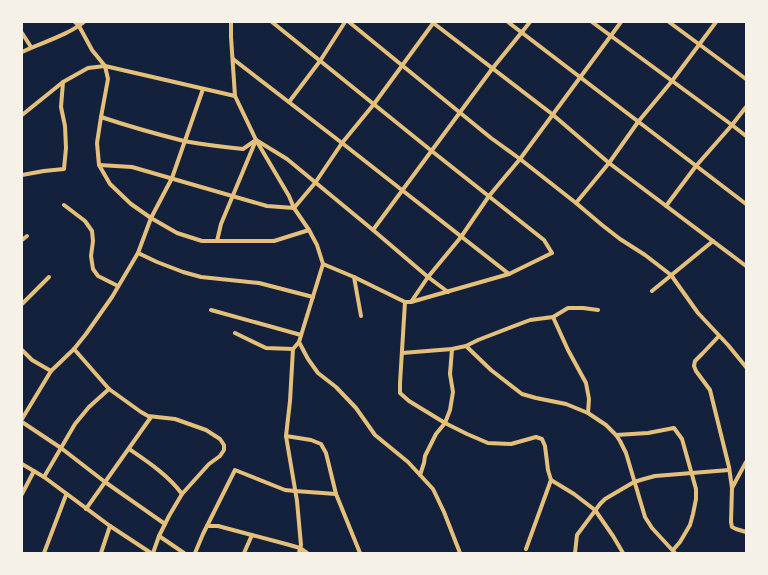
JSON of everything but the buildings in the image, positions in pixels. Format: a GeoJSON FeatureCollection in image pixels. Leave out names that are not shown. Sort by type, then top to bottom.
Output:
{"type":"FeatureCollection","features":[{"type":"Feature","properties":{"kind":"street"},"geometry":{"type":"LineString","coordinates":[[75,22],[79,26],[92,50],[105,66],[108,79],[97,143],[99,165],[110,184],[131,204],[177,233],[202,241],[274,241],[309,230]]}},
{"type":"Feature","properties":{"kind":"street"},"geometry":{"type":"LineString","coordinates":[[22,52],[31,47],[54,39],[84,22]]}},
{"type":"Feature","properties":{"kind":"street"},"geometry":{"type":"LineString","coordinates":[[230,22],[236,96],[256,140],[289,196],[294,208],[309,230],[317,246],[323,264],[299,342],[294,349],[286,436],[295,491],[301,545],[300,551]]}},
{"type":"Feature","properties":{"kind":"street"},"geometry":{"type":"LineString","coordinates":[[272,22],[544,240],[552,253],[509,274],[411,302],[405,302],[354,277],[323,264]]}},
{"type":"Feature","properties":{"kind":"street"},"geometry":{"type":"LineString","coordinates":[[289,102],[320,61],[345,22]]}},
{"type":"Feature","properties":{"kind":"street"},"geometry":{"type":"LineString","coordinates":[[349,22],[491,138],[520,159],[620,239],[645,255],[671,275],[698,313],[728,345],[746,368]]}},
{"type":"Feature","properties":{"kind":"street"},"geometry":{"type":"LineString","coordinates":[[294,208],[315,183],[342,143],[374,104],[433,22],[552,114],[609,163],[746,266]]}},
{"type":"Feature","properties":{"kind":"street"},"geometry":{"type":"LineString","coordinates":[[508,22],[746,204]]}},
{"type":"Feature","properties":{"kind":"street"},"geometry":{"type":"LineString","coordinates":[[373,230],[492,69],[530,22]]}},
{"type":"Feature","properties":{"kind":"street"},"geometry":{"type":"LineString","coordinates":[[592,22],[746,136]]}},
{"type":"Feature","properties":{"kind":"street"},"geometry":{"type":"LineString","coordinates":[[411,302],[428,277],[461,237],[489,196],[520,159],[621,22]]}},
{"type":"Feature","properties":{"kind":"street"},"geometry":{"type":"LineString","coordinates":[[668,22],[746,79]]}},
{"type":"Feature","properties":{"kind":"street"},"geometry":{"type":"LineString","coordinates":[[576,203],[609,163],[638,122],[672,81],[716,22]]}},
{"type":"Feature","properties":{"kind":"street"},"geometry":{"type":"LineString","coordinates":[[22,33],[31,47]]}},
{"type":"Feature","properties":{"kind":"street"},"geometry":{"type":"LineString","coordinates":[[232,59],[509,274]]}},
{"type":"Feature","properties":{"kind":"street"},"geometry":{"type":"LineString","coordinates":[[22,115],[63,82],[88,68],[105,66],[236,96]]}},
{"type":"Feature","properties":{"kind":"street"},"geometry":{"type":"LineString","coordinates":[[22,175],[64,169],[66,148],[65,126],[61,106],[63,82]]}},
{"type":"Feature","properties":{"kind":"street"},"geometry":{"type":"LineString","coordinates":[[165,524],[105,482],[22,420],[51,371],[74,349],[86,334],[112,297],[138,253],[151,218],[172,178],[203,89]]}},
{"type":"Feature","properties":{"kind":"street"},"geometry":{"type":"LineString","coordinates":[[666,206],[696,166],[746,107]]}},
{"type":"Feature","properties":{"kind":"street"},"geometry":{"type":"LineString","coordinates":[[101,116],[140,129],[212,146],[243,149],[256,140]]}},
{"type":"Feature","properties":{"kind":"street"},"geometry":{"type":"LineString","coordinates":[[256,140],[287,159],[448,292]]}},
{"type":"Feature","properties":{"kind":"street"},"geometry":{"type":"LineString","coordinates":[[217,241],[221,224],[256,140]]}},
{"type":"Feature","properties":{"kind":"street"},"geometry":{"type":"LineString","coordinates":[[99,165],[132,167],[267,206],[294,208]]}},
{"type":"Feature","properties":{"kind":"street"},"geometry":{"type":"LineString","coordinates":[[64,205],[85,221],[92,231],[93,241],[91,256],[93,269],[98,276],[118,286]]}},
{"type":"Feature","properties":{"kind":"street"},"geometry":{"type":"LineString","coordinates":[[22,240],[27,236]]}},
{"type":"Feature","properties":{"kind":"street"},"geometry":{"type":"LineString","coordinates":[[652,291],[713,241]]}},
{"type":"Feature","properties":{"kind":"street"},"geometry":{"type":"LineString","coordinates":[[138,253],[183,272],[201,277],[259,283],[313,297]]}},
{"type":"Feature","properties":{"kind":"street"},"geometry":{"type":"LineString","coordinates":[[22,304],[49,277]]}},
{"type":"Feature","properties":{"kind":"street"},"geometry":{"type":"LineString","coordinates":[[354,277],[361,316]]}},
{"type":"Feature","properties":{"kind":"street"},"geometry":{"type":"LineString","coordinates":[[405,302],[400,393],[409,401],[445,423],[488,443],[511,444],[536,437],[542,439],[545,446],[548,470],[551,480],[526,549]]}},
{"type":"Feature","properties":{"kind":"street"},"geometry":{"type":"LineString","coordinates":[[402,353],[452,349],[466,346],[530,320],[553,317],[568,308],[598,310]]}},
{"type":"Feature","properties":{"kind":"street"},"geometry":{"type":"LineString","coordinates":[[211,310],[301,335]]}},
{"type":"Feature","properties":{"kind":"street"},"geometry":{"type":"LineString","coordinates":[[553,317],[568,350],[586,383],[589,399],[588,413]]}},
{"type":"Feature","properties":{"kind":"street"},"geometry":{"type":"LineString","coordinates":[[235,333],[266,348],[294,349]]}},
{"type":"Feature","properties":{"kind":"street"},"geometry":{"type":"LineString","coordinates":[[719,336],[695,361],[694,366],[710,390],[730,470],[732,488],[732,527],[746,532]]}},
{"type":"Feature","properties":{"kind":"street"},"geometry":{"type":"LineString","coordinates":[[299,342],[308,359],[318,373],[336,387],[356,408],[375,435],[408,462],[433,489],[460,553]]}},
{"type":"Feature","properties":{"kind":"street"},"geometry":{"type":"LineString","coordinates":[[466,346],[491,370],[522,394],[566,404],[588,413],[606,425],[616,435],[626,453],[645,517],[652,528],[674,552],[690,525],[696,499],[696,489],[682,439],[674,428],[648,433],[616,435]]}},
{"type":"Feature","properties":{"kind":"street"},"geometry":{"type":"LineString","coordinates":[[22,464],[44,477],[110,526],[152,553],[165,524],[182,494],[209,464],[220,456],[224,450],[224,446],[220,439],[206,430],[175,419],[148,416],[141,412],[109,389],[74,349]]}},
{"type":"Feature","properties":{"kind":"street"},"geometry":{"type":"LineString","coordinates":[[420,475],[425,456],[436,434],[445,423],[450,410],[453,392],[450,374],[452,349]]}},
{"type":"Feature","properties":{"kind":"street"},"geometry":{"type":"LineString","coordinates":[[22,350],[32,360],[51,371]]}},
{"type":"Feature","properties":{"kind":"street"},"geometry":{"type":"LineString","coordinates":[[44,477],[75,424],[84,412],[109,389]]}},
{"type":"Feature","properties":{"kind":"street"},"geometry":{"type":"LineString","coordinates":[[86,509],[151,416]]}},
{"type":"Feature","properties":{"kind":"street"},"geometry":{"type":"LineString","coordinates":[[286,436],[311,440],[321,444],[326,453],[336,494],[360,553]]}},
{"type":"Feature","properties":{"kind":"street"},"geometry":{"type":"LineString","coordinates":[[129,449],[165,475],[182,494]]}},
{"type":"Feature","properties":{"kind":"street"},"geometry":{"type":"LineString","coordinates":[[732,488],[746,462]]}},
{"type":"Feature","properties":{"kind":"street"},"geometry":{"type":"LineString","coordinates":[[195,553],[206,526],[235,470],[285,490],[336,494]]}},
{"type":"Feature","properties":{"kind":"street"},"geometry":{"type":"LineString","coordinates":[[575,553],[577,535],[595,510],[605,499],[634,482],[655,476],[730,470]]}},
{"type":"Feature","properties":{"kind":"street"},"geometry":{"type":"LineString","coordinates":[[22,494],[34,471]]}},
{"type":"Feature","properties":{"kind":"street"},"geometry":{"type":"LineString","coordinates":[[551,480],[574,494],[595,510],[613,536],[622,553]]}},
{"type":"Feature","properties":{"kind":"street"},"geometry":{"type":"LineString","coordinates":[[44,553],[66,494]]}},
{"type":"Feature","properties":{"kind":"street"},"geometry":{"type":"LineString","coordinates":[[101,553],[110,526]]}},
{"type":"Feature","properties":{"kind":"street"},"geometry":{"type":"LineString","coordinates":[[206,526],[218,526],[286,544],[307,553]]}},
{"type":"Feature","properties":{"kind":"street"},"geometry":{"type":"LineString","coordinates":[[244,553],[252,535]]}},
{"type":"Feature","properties":{"kind":"street"},"geometry":{"type":"LineString","coordinates":[[159,536],[184,553]]}}]}
